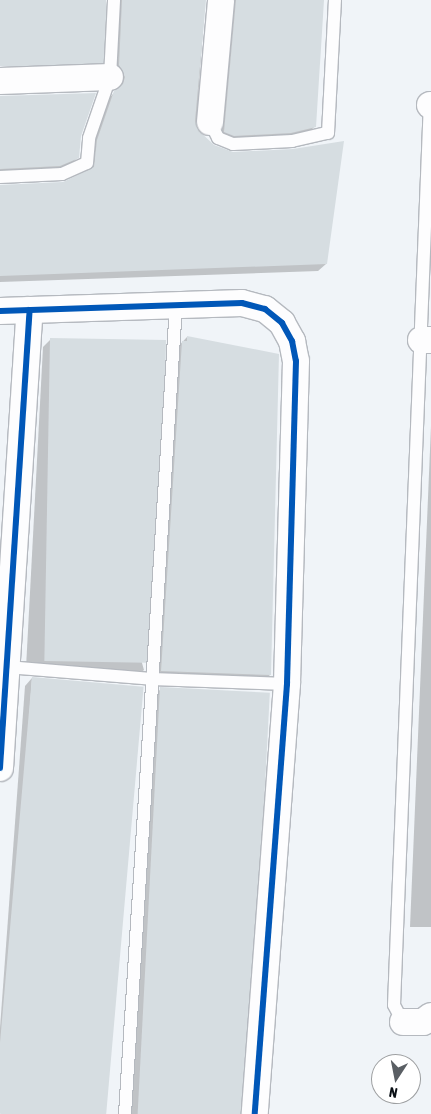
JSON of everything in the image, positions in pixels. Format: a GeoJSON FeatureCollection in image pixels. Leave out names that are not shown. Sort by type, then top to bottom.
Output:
{"type":"FeatureCollection","features":[{"type":"Feature","properties":{"kind":"street"},"geometry":{"type":"LineString","coordinates":[[210,122],[221,0]]}},
{"type":"Feature","properties":{"kind":"street"},"geometry":{"type":"LineString","coordinates":[[0,81],[110,77]]}},
{"type":"Feature","properties":{"kind":"street"},"geometry":{"type":"LineString","coordinates":[[0,311],[242,303],[265,309],[282,323],[292,341],[296,361],[287,684],[255,1114]]}},
{"type":"Feature","properties":{"kind":"street"},"geometry":{"type":"LineString","coordinates":[[0,768],[30,310]]}},
{"type":"Feature","properties":{"kind":"street"},"geometry":{"type":"LineString","coordinates":[[402,1022],[423,1022],[431,1016]]}},
{"type":"Feature","properties":{"kind":"lane"},"geometry":{"type":"LineString","coordinates":[[0,176],[62,174],[87,163],[89,138],[110,77],[114,0]]}},
{"type":"Feature","properties":{"kind":"lane"},"geometry":{"type":"LineString","coordinates":[[210,122],[218,138],[234,144],[292,141],[328,132],[335,0]]}},
{"type":"Feature","properties":{"kind":"lane"},"geometry":{"type":"LineString","coordinates":[[402,1022],[394,1005],[426,340],[431,101]]}},
{"type":"Feature","properties":{"kind":"lane"},"geometry":{"type":"LineString","coordinates":[[125,1114],[176,305]]}},
{"type":"Feature","properties":{"kind":"lane"},"geometry":{"type":"LineString","coordinates":[[7,667],[152,679],[287,684]]}},
{"type":"Feature","properties":{"kind":"building"},"geometry":{"type":"Polygon","coordinates":[[[0,0],[106,0],[106,66],[0,66],[0,0]]]}},
{"type":"Feature","properties":{"kind":"building"},"geometry":{"type":"Polygon","coordinates":[[[122,0],[206,0],[195,121],[197,129],[214,145],[233,152],[293,149],[344,141],[327,264],[0,276],[0,185],[63,182],[94,167],[97,140],[114,91],[123,84],[125,77],[119,65],[122,0]]]}},
{"type":"Feature","properties":{"kind":"building"},"geometry":{"type":"Polygon","coordinates":[[[236,0],[324,0],[316,127],[291,133],[234,136],[224,132],[236,0]]]}},
{"type":"Feature","properties":{"kind":"building"},"geometry":{"type":"Polygon","coordinates":[[[96,93],[81,136],[79,158],[60,166],[0,169],[0,96],[96,93]]]}},
{"type":"Feature","properties":{"kind":"building"},"geometry":{"type":"Polygon","coordinates":[[[187,336],[279,354],[271,675],[161,671],[182,341],[187,341],[187,336]]]}},
{"type":"Feature","properties":{"kind":"building"},"geometry":{"type":"Polygon","coordinates":[[[50,338],[166,340],[160,663],[44,661],[50,338]]]}},
{"type":"Feature","properties":{"kind":"building"},"geometry":{"type":"Polygon","coordinates":[[[32,677],[144,687],[106,1114],[0,1114],[0,1043],[32,677]]]}},
{"type":"Feature","properties":{"kind":"building"},"geometry":{"type":"Polygon","coordinates":[[[160,687],[270,693],[248,1114],[138,1114],[160,687]]]}},
{"type":"Feature","properties":{"kind":"cycle path"},"geometry":{"type":"LineString","coordinates":[[0,311],[242,303],[265,309],[282,323],[292,341],[296,361],[287,684],[255,1114]]}},
{"type":"Feature","properties":{"kind":"cycle path"},"geometry":{"type":"LineString","coordinates":[[0,768],[30,310]]}}]}
